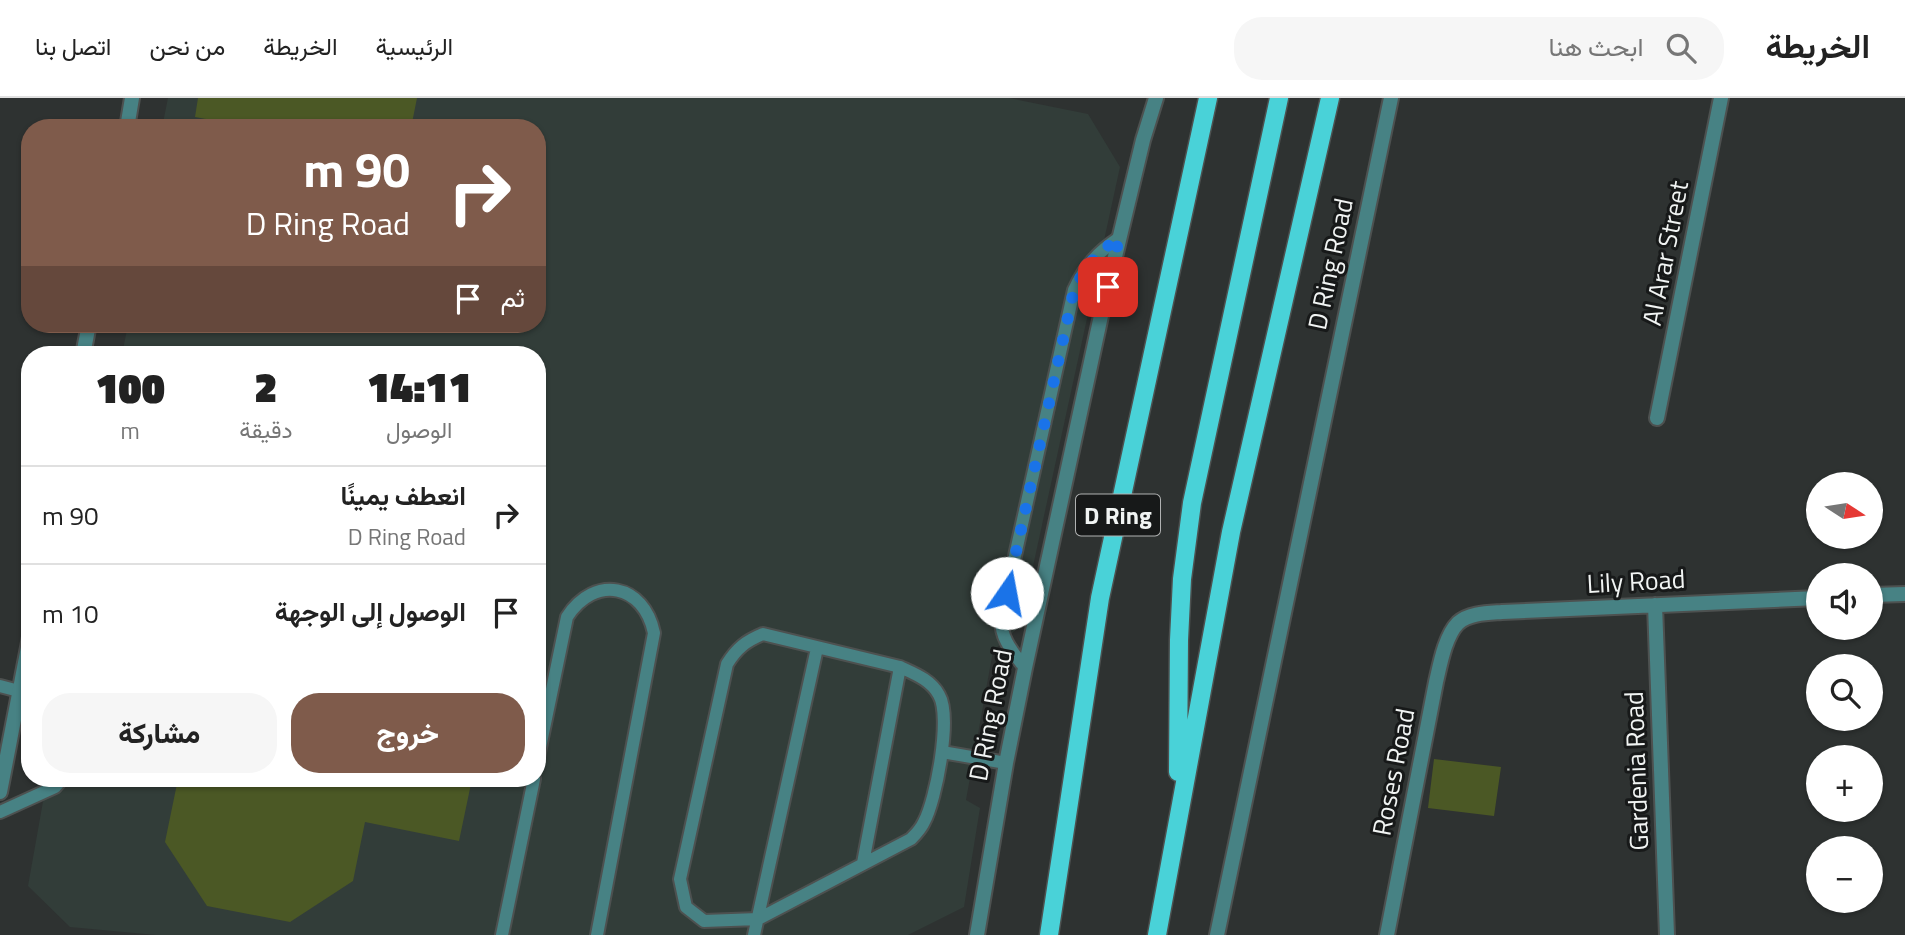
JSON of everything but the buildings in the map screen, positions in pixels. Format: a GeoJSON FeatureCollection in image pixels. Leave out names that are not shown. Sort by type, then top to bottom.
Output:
{"type":"FeatureCollection","features":[{"type":"Feature","properties":{"kind":"main road","name":"D Ring"},"geometry":{"type":"LineString","coordinates":[[1049,935],[1100,598],[1208,98]]}},
{"type":"Feature","properties":{"kind":"main road"},"geometry":{"type":"LineString","coordinates":[[1179,814],[1179,640],[1182,579],[1192,503],[1279,98]]}},
{"type":"Feature","properties":{"kind":"main road","name":"D Ring Road"},"geometry":{"type":"LineString","coordinates":[[1157,935],[1231,532],[1330,98]]}},
{"type":"Feature","properties":{"kind":"street"},"geometry":{"type":"LineString","coordinates":[[128,119],[132,98]]}},
{"type":"Feature","properties":{"kind":"street","name":"D Ring Road"},"geometry":{"type":"LineString","coordinates":[[977,935],[1006,763],[1026,668],[1119,238],[1156,98]]}},
{"type":"Feature","properties":{"kind":"street","name":"D Ring Road"},"geometry":{"type":"LineString","coordinates":[[1217,935],[1391,98]]}},
{"type":"Feature","properties":{"kind":"street","name":"Al Arar Street"},"geometry":{"type":"LineString","coordinates":[[1657,418],[1721,98]]}},
{"type":"Feature","properties":{"kind":"street"},"geometry":{"type":"LineString","coordinates":[[1883,595],[1905,594]]}},
{"type":"Feature","properties":{"kind":"street","name":"Lily Road"},"geometry":{"type":"LineString","coordinates":[[1387,935],[1440,661],[1458,623],[1477,614],[1806,599]]}},
{"type":"Feature","properties":{"kind":"street","name":"Gardenia Road"},"geometry":{"type":"LineString","coordinates":[[1655,605],[1667,935]]}},
{"type":"Feature","properties":{"kind":"street"},"geometry":{"type":"LineString","coordinates":[[0,792],[21,681]]}},
{"type":"Feature","properties":{"kind":"lane"},"geometry":{"type":"LineString","coordinates":[[1026,668],[1007,645],[1001,627],[1013,564],[1074,290],[1090,262],[1101,250],[1119,238]]}},
{"type":"Feature","properties":{"kind":"lane"},"geometry":{"type":"LineString","coordinates":[[546,718],[567,617],[587,595],[602,590],[617,590],[631,595],[643,605],[651,618],[653,634],[597,935]]}},
{"type":"Feature","properties":{"kind":"lane"},"geometry":{"type":"LineString","coordinates":[[763,634],[900,667],[930,683],[940,696],[945,711],[942,752],[929,810],[918,832],[900,845],[758,919],[704,921],[686,907],[681,894],[680,879],[720,692],[727,664],[736,650],[748,640],[763,634]]}},
{"type":"Feature","properties":{"kind":"lane"},"geometry":{"type":"LineString","coordinates":[[754,935],[817,648]]}},
{"type":"Feature","properties":{"kind":"lane"},"geometry":{"type":"LineString","coordinates":[[863,863],[900,667]]}},
{"type":"Feature","properties":{"kind":"lane"},"geometry":{"type":"LineString","coordinates":[[0,686],[19,691]]}},
{"type":"Feature","properties":{"kind":"lane"},"geometry":{"type":"LineString","coordinates":[[942,752],[1006,763]]}},
{"type":"Feature","properties":{"kind":"lane"},"geometry":{"type":"LineString","coordinates":[[0,812],[55,787]]}},
{"type":"Feature","properties":{"kind":"lane"},"geometry":{"type":"LineString","coordinates":[[502,935],[532,787]]}},
{"type":"Feature","properties":{"kind":"shaded area"},"geometry":{"type":"Polygon","coordinates":[[[168,98],[1009,98],[1088,114],[1120,167],[1020,626],[993,651],[966,800],[980,808],[964,907],[908,935],[156,935],[70,927],[28,886],[46,787],[546,787],[546,346],[124,346],[126,333],[546,333],[546,119],[164,119],[168,98]]]}},
{"type":"Feature","properties":{"kind":"green space"},"geometry":{"type":"Polygon","coordinates":[[[198,98],[417,98],[413,119],[195,117],[198,98]]]}},
{"type":"Feature","properties":{"kind":"green space"},"geometry":{"type":"Polygon","coordinates":[[[1434,759],[1501,767],[1494,816],[1428,808],[1434,759]]]}},
{"type":"Feature","properties":{"kind":"green space"},"geometry":{"type":"Polygon","coordinates":[[[176,787],[470,787],[459,841],[365,822],[353,881],[290,922],[207,906],[165,842],[176,787]]]}},
{"type":"Feature","properties":{"kind":"route"},"geometry":{"type":"LineString","coordinates":[[1007,593],[1074,290],[1090,262],[1101,250],[1119,238],[1108,287]]}}]}
